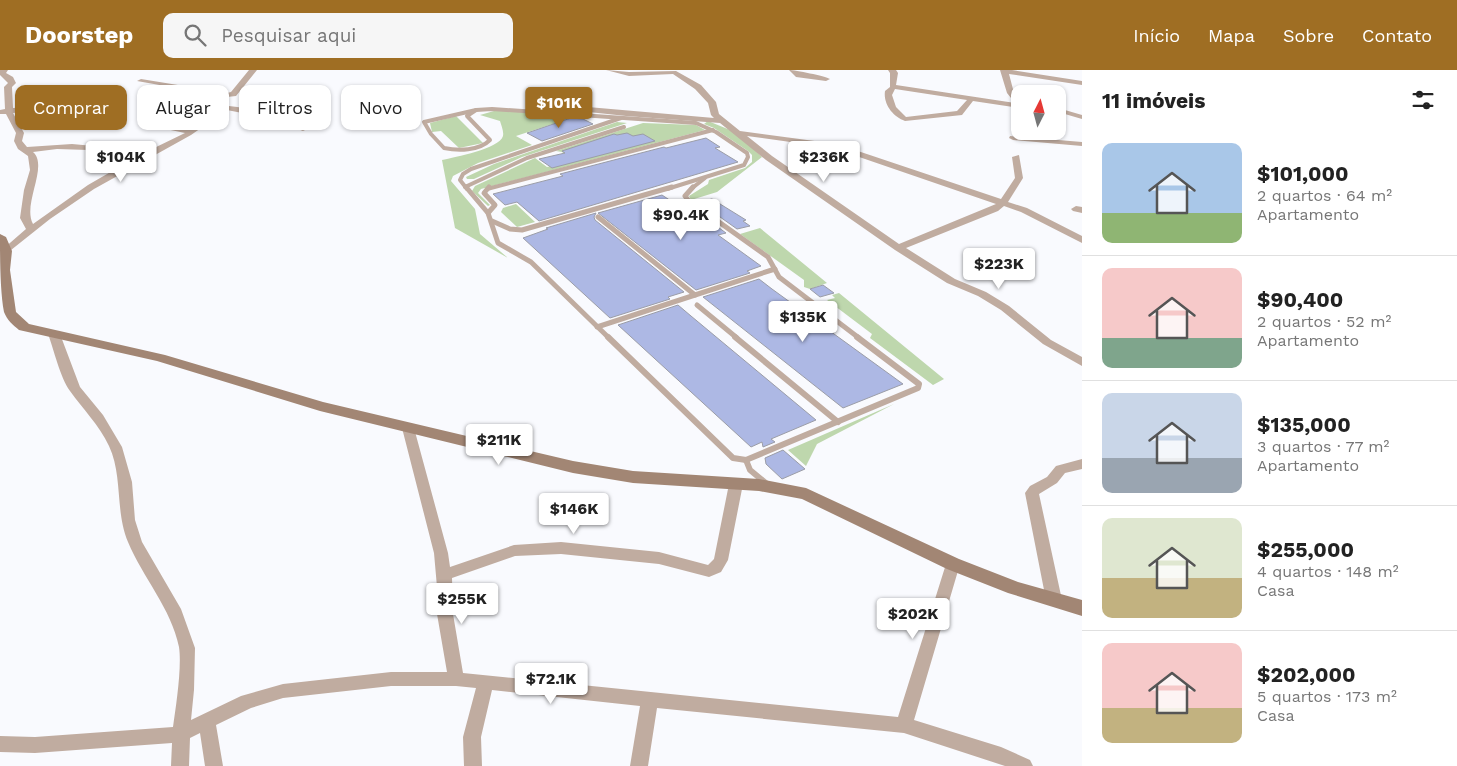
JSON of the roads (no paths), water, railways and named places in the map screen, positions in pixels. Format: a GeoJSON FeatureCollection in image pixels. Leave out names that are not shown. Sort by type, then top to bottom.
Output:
{"type":"FeatureCollection","features":[{"type":"Feature","properties":{"kind":"street"},"geometry":{"type":"LineString","coordinates":[[4,70],[2,74],[10,79],[12,83],[8,87],[5,112],[20,133],[18,141],[21,147],[32,155],[34,170],[28,190],[24,218],[31,229]]}},
{"type":"Feature","properties":{"kind":"street"},"geometry":{"type":"LineString","coordinates":[[229,94],[233,94],[252,70]]}},
{"type":"Feature","properties":{"kind":"street"},"geometry":{"type":"LineString","coordinates":[[610,70],[629,74],[674,72],[698,88],[712,102],[715,115],[769,158],[898,248],[951,282],[982,294],[1005,308],[1047,342],[1082,362]]}},
{"type":"Feature","properties":{"kind":"street"},"geometry":{"type":"LineString","coordinates":[[793,70],[800,75],[826,79]]}},
{"type":"Feature","properties":{"kind":"street"},"geometry":{"type":"LineString","coordinates":[[892,70],[894,73],[892,85],[894,87]]}},
{"type":"Feature","properties":{"kind":"street"},"geometry":{"type":"LineString","coordinates":[[1011,95],[1004,70],[1082,83]]}},
{"type":"Feature","properties":{"kind":"street"},"geometry":{"type":"LineString","coordinates":[[141,81],[165,85]]}},
{"type":"Feature","properties":{"kind":"street"},"geometry":{"type":"LineString","coordinates":[[971,99],[959,113],[905,119],[901,117],[888,101],[889,91],[894,87],[1011,104]]}},
{"type":"Feature","properties":{"kind":"street"},"geometry":{"type":"LineString","coordinates":[[542,105],[626,114],[723,120]]}},
{"type":"Feature","properties":{"kind":"street"},"geometry":{"type":"LineString","coordinates":[[1066,112],[1082,117]]}},
{"type":"Feature","properties":{"kind":"street"},"geometry":{"type":"LineString","coordinates":[[185,130],[191,132]]}},
{"type":"Feature","properties":{"kind":"street"},"geometry":{"type":"LineString","coordinates":[[194,130],[121,169],[61,206],[31,229],[3,244],[2,271],[10,312],[14,319],[24,327],[160,358],[320,406],[572,467],[633,477],[770,487],[806,494],[953,564],[1014,588],[1082,608]]}},
{"type":"Feature","properties":{"kind":"street"},"geometry":{"type":"LineString","coordinates":[[740,133],[852,150],[988,196],[1044,219],[1082,240]]}},
{"type":"Feature","properties":{"kind":"street"},"geometry":{"type":"LineString","coordinates":[[1036,140],[1082,144]]}},
{"type":"Feature","properties":{"kind":"street"},"geometry":{"type":"LineString","coordinates":[[26,150],[68,147],[149,154]]}},
{"type":"Feature","properties":{"kind":"street"},"geometry":{"type":"LineString","coordinates":[[898,248],[995,209],[1002,203],[1019,178],[1016,157]]}},
{"type":"Feature","properties":{"kind":"street"},"geometry":{"type":"LineString","coordinates":[[54,334],[74,388],[99,418],[116,447],[125,482],[128,520],[134,542],[173,608],[187,648],[180,766]]}},
{"type":"Feature","properties":{"kind":"street"},"geometry":{"type":"LineString","coordinates":[[408,428],[441,553],[444,574],[445,614],[456,679]]}},
{"type":"Feature","properties":{"kind":"street"},"geometry":{"type":"LineString","coordinates":[[1054,600],[1032,493],[1034,489],[1052,480],[1061,469],[1082,464]]}},
{"type":"Feature","properties":{"kind":"street"},"geometry":{"type":"LineString","coordinates":[[444,574],[514,551],[561,548],[659,558],[709,571],[716,568],[721,560],[736,484]]}},
{"type":"Feature","properties":{"kind":"street"},"geometry":{"type":"LineString","coordinates":[[904,725],[953,564]]}},
{"type":"Feature","properties":{"kind":"street"},"geometry":{"type":"LineString","coordinates":[[0,744],[35,745],[181,734],[247,701],[282,691],[391,679],[456,679],[904,725],[1001,755],[1024,766]]}},
{"type":"Feature","properties":{"kind":"street"},"geometry":{"type":"LineString","coordinates":[[473,766],[472,737],[486,681]]}},
{"type":"Feature","properties":{"kind":"street"},"geometry":{"type":"LineString","coordinates":[[639,766],[650,700]]}},
{"type":"Feature","properties":{"kind":"street"},"geometry":{"type":"LineString","coordinates":[[208,721],[211,764]]}},
{"type":"Feature","properties":{"kind":"lane"},"geometry":{"type":"LineString","coordinates":[[476,110],[467,116],[490,140],[485,144],[460,150],[444,148],[431,134],[424,122],[476,110],[492,108],[696,123],[713,130],[747,153],[748,158],[744,165],[705,178],[522,230],[514,231],[492,221]]}},
{"type":"Feature","properties":{"kind":"lane"},"geometry":{"type":"LineString","coordinates":[[621,118],[470,169],[463,174],[460,180],[488,213],[498,242],[531,262],[733,458],[746,460],[918,388],[919,384],[785,281],[768,258],[688,200],[685,196],[686,192],[705,178]]}},
{"type":"Feature","properties":{"kind":"lane"},"geometry":{"type":"LineString","coordinates":[[465,187],[527,158],[624,126]]}},
{"type":"Feature","properties":{"kind":"lane"},"geometry":{"type":"LineString","coordinates":[[488,213],[495,205],[484,193],[488,188],[713,130]]}},
{"type":"Feature","properties":{"kind":"lane"},"geometry":{"type":"LineString","coordinates":[[598,217],[695,295]]}},
{"type":"Feature","properties":{"kind":"lane"},"geometry":{"type":"LineString","coordinates":[[597,327],[775,269]]}},
{"type":"Feature","properties":{"kind":"lane"},"geometry":{"type":"LineString","coordinates":[[697,305],[838,422]]}},
{"type":"Feature","properties":{"kind":"lane"},"geometry":{"type":"LineString","coordinates":[[746,460],[750,470],[770,487]]}}]}
